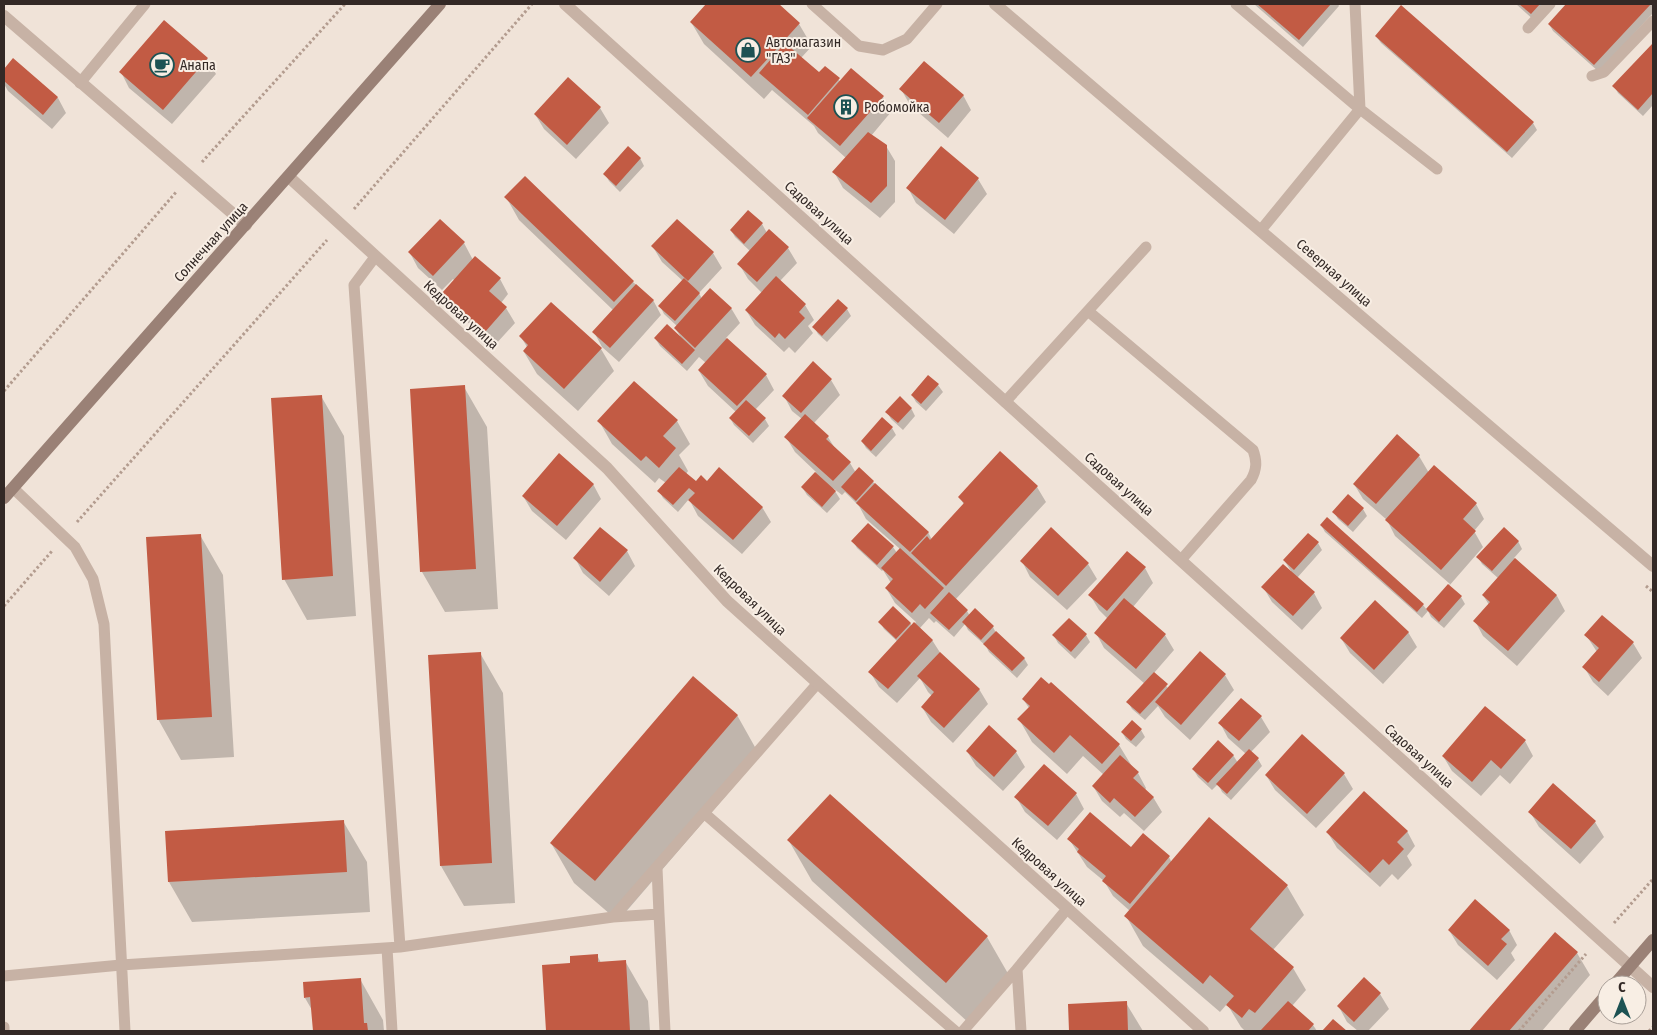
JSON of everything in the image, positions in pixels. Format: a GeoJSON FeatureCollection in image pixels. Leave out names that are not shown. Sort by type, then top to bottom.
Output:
{"type":"FeatureCollection","features":[{"type":"Feature","properties":{"kind":"street","name":"Солнечная улица"},"geometry":{"type":"LineString","coordinates":[[4,498],[440,4]]}},
{"type":"Feature","properties":{"kind":"street","name":"Садовая улица"},"geometry":{"type":"LineString","coordinates":[[565,4],[1653,987]]}},
{"type":"Feature","properties":{"kind":"street","name":"Северная улица"},"geometry":{"type":"LineString","coordinates":[[995,4],[1653,566]]}},
{"type":"Feature","properties":{"kind":"street"},"geometry":{"type":"LineString","coordinates":[[4,16],[246,225]]}},
{"type":"Feature","properties":{"kind":"street","name":"Кедровая улица"},"geometry":{"type":"LineString","coordinates":[[289,176],[340,225],[607,468],[727,601],[1203,1031]]}},
{"type":"Feature","properties":{"kind":"street"},"geometry":{"type":"LineString","coordinates":[[1623,975],[1653,940]]}},
{"type":"Feature","properties":{"kind":"street"},"geometry":{"type":"LineString","coordinates":[[1574,1031],[1597,1005]]}},
{"type":"Feature","properties":{"kind":"lane"},"geometry":{"type":"LineString","coordinates":[[80,83],[145,4]]}},
{"type":"Feature","properties":{"kind":"lane"},"geometry":{"type":"LineString","coordinates":[[812,4],[859,46],[883,50],[907,39],[937,4]]}},
{"type":"Feature","properties":{"kind":"lane"},"geometry":{"type":"LineString","coordinates":[[1236,4],[1360,109],[1437,168]]}},
{"type":"Feature","properties":{"kind":"lane"},"geometry":{"type":"LineString","coordinates":[[1261,230],[1360,109],[1355,4]]}},
{"type":"Feature","properties":{"kind":"lane"},"geometry":{"type":"LineString","coordinates":[[1528,28],[1550,4]]}},
{"type":"Feature","properties":{"kind":"lane"},"geometry":{"type":"LineString","coordinates":[[1592,76],[1604,72],[1653,21]]}},
{"type":"Feature","properties":{"kind":"lane"},"geometry":{"type":"LineString","coordinates":[[1005,402],[1146,247]]}},
{"type":"Feature","properties":{"kind":"lane"},"geometry":{"type":"LineString","coordinates":[[375,257],[354,284],[400,947]]}},
{"type":"Feature","properties":{"kind":"lane"},"geometry":{"type":"LineString","coordinates":[[1088,311],[1253,450],[1257,459],[1256,472],[1251,480],[1181,560]]}},
{"type":"Feature","properties":{"kind":"lane"},"geometry":{"type":"LineString","coordinates":[[13,488],[75,547],[92,579],[104,624],[124,1031]]}},
{"type":"Feature","properties":{"kind":"lane"},"geometry":{"type":"LineString","coordinates":[[613,917],[817,684]]}},
{"type":"Feature","properties":{"kind":"lane"},"geometry":{"type":"LineString","coordinates":[[704,813],[955,1031]]}},
{"type":"Feature","properties":{"kind":"lane"},"geometry":{"type":"LineString","coordinates":[[657,868],[665,1031]]}},
{"type":"Feature","properties":{"kind":"lane"},"geometry":{"type":"LineString","coordinates":[[963,1031],[1067,909]]}},
{"type":"Feature","properties":{"kind":"lane"},"geometry":{"type":"LineString","coordinates":[[4,976],[121,965],[400,947],[613,917],[659,914]]}},
{"type":"Feature","properties":{"kind":"lane"},"geometry":{"type":"LineString","coordinates":[[387,948],[392,1031]]}},
{"type":"Feature","properties":{"kind":"lane"},"geometry":{"type":"LineString","coordinates":[[1017,969],[1021,1031]]}},
{"type":"Feature","properties":{"kind":"path"},"geometry":{"type":"LineString","coordinates":[[4,391],[190,176],[345,4]]}},
{"type":"Feature","properties":{"kind":"path"},"geometry":{"type":"LineString","coordinates":[[4,606],[532,4]]}},
{"type":"Feature","properties":{"kind":"path"},"geometry":{"type":"LineString","coordinates":[[1649,1031],[1653,1027]]}},
{"type":"Feature","properties":{"kind":"building","name":"Автомагазин \"ГАЗ\""},"geometry":{"type":"Polygon","coordinates":[[[706,4],[779,4],[800,23],[751,77],[690,22],[706,4]]]}},
{"type":"Feature","properties":{"kind":"building"},"geometry":{"type":"Polygon","coordinates":[[[1257,4],[1331,4],[1299,40],[1257,4]]]}},
{"type":"Feature","properties":{"kind":"building"},"geometry":{"type":"Polygon","coordinates":[[[1519,4],[1540,4],[1531,14],[1519,4]]]}},
{"type":"Feature","properties":{"kind":"building"},"geometry":{"type":"Polygon","coordinates":[[[1566,4],[1651,4],[1594,65],[1548,24],[1566,4]]]}},
{"type":"Feature","properties":{"kind":"building"},"geometry":{"type":"Polygon","coordinates":[[[1401,5],[1534,122],[1507,152],[1375,36],[1401,5]]]}},
{"type":"Feature","properties":{"kind":"building"},"geometry":{"type":"Polygon","coordinates":[[[164,20],[208,58],[163,110],[119,72],[164,20]]]}},
{"type":"Feature","properties":{"kind":"building"},"geometry":{"type":"Polygon","coordinates":[[[785,43],[819,72],[825,66],[840,78],[808,115],[759,73],[785,43]]]}},
{"type":"Feature","properties":{"kind":"building"},"geometry":{"type":"Polygon","coordinates":[[[1653,43],[1653,93],[1638,110],[1612,86],[1653,43]]]}},
{"type":"Feature","properties":{"kind":"building"},"geometry":{"type":"Polygon","coordinates":[[[13,58],[58,97],[43,115],[4,81],[4,69],[13,58]]]}},
{"type":"Feature","properties":{"kind":"building"},"geometry":{"type":"Polygon","coordinates":[[[924,61],[964,95],[939,123],[899,89],[924,61]]]}},
{"type":"Feature","properties":{"kind":"building","name":"Робомойка"},"geometry":{"type":"Polygon","coordinates":[[[851,68],[884,96],[840,146],[807,118],[851,68]]]}},
{"type":"Feature","properties":{"kind":"building"},"geometry":{"type":"Polygon","coordinates":[[[568,77],[601,107],[567,145],[534,114],[568,77]]]}},
{"type":"Feature","properties":{"kind":"building"},"geometry":{"type":"Polygon","coordinates":[[[868,132],[887,145],[887,186],[871,203],[832,172],[868,132]]]}},
{"type":"Feature","properties":{"kind":"building"},"geometry":{"type":"Polygon","coordinates":[[[628,146],[641,158],[616,186],[603,174],[628,146]]]}},
{"type":"Feature","properties":{"kind":"building"},"geometry":{"type":"Polygon","coordinates":[[[941,146],[979,178],[945,220],[906,188],[941,146]]]}},
{"type":"Feature","properties":{"kind":"building"},"geometry":{"type":"Polygon","coordinates":[[[525,176],[634,281],[614,302],[504,197],[525,176]]]}},
{"type":"Feature","properties":{"kind":"building"},"geometry":{"type":"Polygon","coordinates":[[[748,210],[763,223],[744,244],[730,230],[748,210]]]}},
{"type":"Feature","properties":{"kind":"building"},"geometry":{"type":"Polygon","coordinates":[[[440,219],[465,242],[433,276],[408,252],[440,219]]]}},
{"type":"Feature","properties":{"kind":"building"},"geometry":{"type":"Polygon","coordinates":[[[677,219],[714,252],[688,281],[651,246],[677,219]]]}},
{"type":"Feature","properties":{"kind":"building"},"geometry":{"type":"Polygon","coordinates":[[[769,229],[789,247],[757,282],[737,264],[769,229]]]}},
{"type":"Feature","properties":{"kind":"building"},"geometry":{"type":"Polygon","coordinates":[[[475,256],[501,278],[489,291],[507,307],[485,332],[442,293],[475,256]]]}},
{"type":"Feature","properties":{"kind":"building"},"geometry":{"type":"Polygon","coordinates":[[[776,276],[806,304],[799,312],[805,318],[785,339],[779,333],[775,338],[745,310],[776,276]]]}},
{"type":"Feature","properties":{"kind":"building"},"geometry":{"type":"Polygon","coordinates":[[[684,278],[700,293],[675,321],[658,306],[684,278]]]}},
{"type":"Feature","properties":{"kind":"building"},"geometry":{"type":"Polygon","coordinates":[[[636,284],[654,300],[610,348],[592,332],[636,284]]]}},
{"type":"Feature","properties":{"kind":"building"},"geometry":{"type":"Polygon","coordinates":[[[710,288],[732,308],[695,348],[674,328],[710,288]]]}},
{"type":"Feature","properties":{"kind":"building"},"geometry":{"type":"Polygon","coordinates":[[[838,299],[848,308],[822,336],[812,327],[838,299]]]}},
{"type":"Feature","properties":{"kind":"building"},"geometry":{"type":"Polygon","coordinates":[[[551,302],[602,348],[564,389],[523,351],[528,345],[519,336],[551,302]]]}},
{"type":"Feature","properties":{"kind":"building"},"geometry":{"type":"Polygon","coordinates":[[[667,324],[695,350],[682,364],[654,338],[667,324]]]}},
{"type":"Feature","properties":{"kind":"building"},"geometry":{"type":"Polygon","coordinates":[[[727,338],[767,374],[737,406],[698,370],[727,338]]]}},
{"type":"Feature","properties":{"kind":"building"},"geometry":{"type":"Polygon","coordinates":[[[813,361],[832,379],[801,413],[782,396],[813,361]]]}},
{"type":"Feature","properties":{"kind":"building"},"geometry":{"type":"Polygon","coordinates":[[[928,375],[939,384],[921,404],[911,395],[928,375]]]}},
{"type":"Feature","properties":{"kind":"building"},"geometry":{"type":"Polygon","coordinates":[[[634,381],[678,420],[663,436],[676,448],[659,468],[646,456],[641,461],[597,421],[634,381]]]}},
{"type":"Feature","properties":{"kind":"building"},"geometry":{"type":"Polygon","coordinates":[[[465,385],[476,569],[420,572],[410,389],[465,385]]]}},
{"type":"Feature","properties":{"kind":"building"},"geometry":{"type":"Polygon","coordinates":[[[322,395],[333,576],[282,580],[271,398],[322,395]]]}},
{"type":"Feature","properties":{"kind":"building"},"geometry":{"type":"Polygon","coordinates":[[[900,396],[912,408],[898,423],[885,412],[900,396]]]}},
{"type":"Feature","properties":{"kind":"building"},"geometry":{"type":"Polygon","coordinates":[[[746,400],[766,418],[749,436],[729,418],[746,400]]]}},
{"type":"Feature","properties":{"kind":"building"},"geometry":{"type":"Polygon","coordinates":[[[805,414],[829,436],[826,439],[851,462],[833,481],[784,437],[805,414]]]}},
{"type":"Feature","properties":{"kind":"building"},"geometry":{"type":"Polygon","coordinates":[[[882,417],[893,427],[871,451],[861,441],[882,417]]]}},
{"type":"Feature","properties":{"kind":"building"},"geometry":{"type":"Polygon","coordinates":[[[1397,434],[1420,455],[1376,504],[1353,484],[1397,434]]]}},
{"type":"Feature","properties":{"kind":"building"},"geometry":{"type":"Polygon","coordinates":[[[1000,451],[1038,486],[946,586],[911,553],[927,536],[930,540],[964,503],[958,497],[1000,451]]]}},
{"type":"Feature","properties":{"kind":"building"},"geometry":{"type":"Polygon","coordinates":[[[559,453],[594,484],[557,526],[522,496],[559,453]]]}},
{"type":"Feature","properties":{"kind":"building"},"geometry":{"type":"Polygon","coordinates":[[[1434,465],[1477,503],[1463,519],[1476,531],[1441,570],[1385,520],[1434,465]]]}},
{"type":"Feature","properties":{"kind":"building"},"geometry":{"type":"Polygon","coordinates":[[[679,467],[696,481],[701,475],[707,481],[719,467],[763,507],[733,540],[688,500],[695,493],[689,488],[673,505],[657,491],[679,467]]]}},
{"type":"Feature","properties":{"kind":"building"},"geometry":{"type":"Polygon","coordinates":[[[859,467],[874,481],[856,501],[841,487],[859,467]]]}},
{"type":"Feature","properties":{"kind":"building"},"geometry":{"type":"Polygon","coordinates":[[[815,472],[836,491],[822,507],[801,487],[815,472]]]}},
{"type":"Feature","properties":{"kind":"building"},"geometry":{"type":"Polygon","coordinates":[[[875,483],[929,532],[910,552],[856,503],[875,483]]]}},
{"type":"Feature","properties":{"kind":"building"},"geometry":{"type":"Polygon","coordinates":[[[1348,494],[1364,508],[1348,526],[1332,512],[1348,494]]]}},
{"type":"Feature","properties":{"kind":"building"},"geometry":{"type":"Polygon","coordinates":[[[1327,517],[1424,604],[1417,612],[1320,525],[1327,517]]]}},
{"type":"Feature","properties":{"kind":"building"},"geometry":{"type":"Polygon","coordinates":[[[868,523],[894,546],[877,565],[851,541],[868,523]]]}},
{"type":"Feature","properties":{"kind":"building"},"geometry":{"type":"Polygon","coordinates":[[[600,527],[628,550],[600,582],[573,558],[600,527]]]}},
{"type":"Feature","properties":{"kind":"building"},"geometry":{"type":"Polygon","coordinates":[[[1051,527],[1089,563],[1058,596],[1020,561],[1051,527]]]}},
{"type":"Feature","properties":{"kind":"building"},"geometry":{"type":"Polygon","coordinates":[[[1504,527],[1519,541],[1492,571],[1476,557],[1504,527]]]}},
{"type":"Feature","properties":{"kind":"building"},"geometry":{"type":"Polygon","coordinates":[[[1308,533],[1319,542],[1294,570],[1283,560],[1308,533]]]}},
{"type":"Feature","properties":{"kind":"building"},"geometry":{"type":"Polygon","coordinates":[[[201,534],[212,717],[157,720],[146,537],[201,534]]]}},
{"type":"Feature","properties":{"kind":"building"},"geometry":{"type":"Polygon","coordinates":[[[900,548],[944,588],[925,609],[920,604],[912,613],[885,588],[893,579],[881,568],[900,548]]]}},
{"type":"Feature","properties":{"kind":"building"},"geometry":{"type":"Polygon","coordinates":[[[1127,551],[1146,567],[1107,611],[1088,595],[1127,551]]]}},
{"type":"Feature","properties":{"kind":"building"},"geometry":{"type":"Polygon","coordinates":[[[1515,558],[1557,595],[1508,651],[1473,621],[1490,602],[1482,595],[1515,558]]]}},
{"type":"Feature","properties":{"kind":"building"},"geometry":{"type":"Polygon","coordinates":[[[1283,564],[1315,592],[1293,616],[1261,587],[1283,564]]]}},
{"type":"Feature","properties":{"kind":"building"},"geometry":{"type":"Polygon","coordinates":[[[1448,584],[1462,596],[1439,622],[1426,609],[1448,584]]]}},
{"type":"Feature","properties":{"kind":"building"},"geometry":{"type":"Polygon","coordinates":[[[949,592],[968,610],[949,630],[930,613],[949,592]]]}},
{"type":"Feature","properties":{"kind":"building"},"geometry":{"type":"Polygon","coordinates":[[[1124,598],[1166,634],[1136,669],[1094,633],[1124,598]]]}},
{"type":"Feature","properties":{"kind":"building"},"geometry":{"type":"Polygon","coordinates":[[[1375,600],[1409,632],[1374,670],[1340,638],[1375,600]]]}},
{"type":"Feature","properties":{"kind":"building"},"geometry":{"type":"Polygon","coordinates":[[[893,606],[911,623],[896,639],[878,622],[893,606]]]}},
{"type":"Feature","properties":{"kind":"building"},"geometry":{"type":"Polygon","coordinates":[[[975,608],[994,626],[981,640],[962,622],[975,608]]]}},
{"type":"Feature","properties":{"kind":"building"},"geometry":{"type":"Polygon","coordinates":[[[1602,615],[1634,642],[1599,682],[1582,667],[1599,648],[1584,635],[1602,615]]]}},
{"type":"Feature","properties":{"kind":"building"},"geometry":{"type":"Polygon","coordinates":[[[1069,618],[1087,634],[1071,652],[1052,635],[1069,618]]]}},
{"type":"Feature","properties":{"kind":"building"},"geometry":{"type":"Polygon","coordinates":[[[914,622],[933,640],[888,689],[868,672],[914,622]]]}},
{"type":"Feature","properties":{"kind":"building"},"geometry":{"type":"Polygon","coordinates":[[[996,631],[1025,658],[1012,671],[983,644],[996,631]]]}},
{"type":"Feature","properties":{"kind":"building"},"geometry":{"type":"Polygon","coordinates":[[[1200,651],[1226,674],[1181,725],[1155,702],[1200,651]]]}},
{"type":"Feature","properties":{"kind":"building"},"geometry":{"type":"Polygon","coordinates":[[[481,652],[492,863],[440,866],[428,655],[481,652]]]}},
{"type":"Feature","properties":{"kind":"building"},"geometry":{"type":"Polygon","coordinates":[[[940,652],[980,689],[944,728],[921,707],[934,692],[917,676],[940,652]]]}},
{"type":"Feature","properties":{"kind":"building"},"geometry":{"type":"Polygon","coordinates":[[[1154,672],[1168,684],[1140,714],[1126,702],[1154,672]]]}},
{"type":"Feature","properties":{"kind":"building"},"geometry":{"type":"Polygon","coordinates":[[[693,676],[738,715],[595,881],[550,843],[693,676]]]}},
{"type":"Feature","properties":{"kind":"building"},"geometry":{"type":"Polygon","coordinates":[[[1041,677],[1049,684],[1051,682],[1120,744],[1102,764],[1070,735],[1054,753],[1017,719],[1030,706],[1022,699],[1041,677]]]}},
{"type":"Feature","properties":{"kind":"building"},"geometry":{"type":"Polygon","coordinates":[[[1241,698],[1262,716],[1239,741],[1218,723],[1241,698]]]}},
{"type":"Feature","properties":{"kind":"building"},"geometry":{"type":"Polygon","coordinates":[[[1485,706],[1526,740],[1501,769],[1491,760],[1472,782],[1442,756],[1485,706]]]}},
{"type":"Feature","properties":{"kind":"building"},"geometry":{"type":"Polygon","coordinates":[[[1132,720],[1142,729],[1131,741],[1121,732],[1132,720]]]}},
{"type":"Feature","properties":{"kind":"building"},"geometry":{"type":"Polygon","coordinates":[[[989,725],[1017,751],[994,777],[966,751],[989,725]]]}},
{"type":"Feature","properties":{"kind":"building"},"geometry":{"type":"Polygon","coordinates":[[[1302,734],[1345,773],[1307,814],[1265,775],[1302,734]]]}},
{"type":"Feature","properties":{"kind":"building"},"geometry":{"type":"Polygon","coordinates":[[[1218,740],[1234,755],[1208,783],[1192,769],[1218,740]]]}},
{"type":"Feature","properties":{"kind":"building"},"geometry":{"type":"Polygon","coordinates":[[[1249,749],[1259,758],[1227,794],[1216,784],[1249,749]]]}},
{"type":"Feature","properties":{"kind":"building"},"geometry":{"type":"Polygon","coordinates":[[[1120,755],[1139,772],[1133,778],[1154,797],[1135,817],[1114,798],[1110,803],[1092,786],[1120,755]]]}},
{"type":"Feature","properties":{"kind":"building"},"geometry":{"type":"Polygon","coordinates":[[[1044,764],[1077,793],[1048,826],[1014,797],[1044,764]]]}},
{"type":"Feature","properties":{"kind":"building"},"geometry":{"type":"Polygon","coordinates":[[[1553,783],[1596,821],[1571,849],[1528,812],[1553,783]]]}},
{"type":"Feature","properties":{"kind":"building"},"geometry":{"type":"Polygon","coordinates":[[[1364,791],[1408,831],[1397,842],[1404,849],[1389,865],[1383,859],[1370,873],[1326,832],[1364,791]]]}},
{"type":"Feature","properties":{"kind":"building"},"geometry":{"type":"Polygon","coordinates":[[[830,794],[988,936],[946,983],[787,840],[830,794]]]}},
{"type":"Feature","properties":{"kind":"building"},"geometry":{"type":"Polygon","coordinates":[[[1090,812],[1131,847],[1143,833],[1170,856],[1130,904],[1102,881],[1106,876],[1077,852],[1079,849],[1067,839],[1090,812]]]}},
{"type":"Feature","properties":{"kind":"building"},"geometry":{"type":"Polygon","coordinates":[[[1209,817],[1288,885],[1250,929],[1294,967],[1255,1013],[1249,1009],[1242,1018],[1226,1005],[1234,996],[1210,975],[1203,984],[1124,916],[1209,817]]]}},
{"type":"Feature","properties":{"kind":"building"},"geometry":{"type":"Polygon","coordinates":[[[344,820],[347,872],[168,882],[165,831],[344,820]]]}},
{"type":"Feature","properties":{"kind":"building"},"geometry":{"type":"Polygon","coordinates":[[[1475,899],[1510,930],[1501,939],[1507,944],[1488,966],[1448,930],[1475,899]]]}},
{"type":"Feature","properties":{"kind":"building"},"geometry":{"type":"Polygon","coordinates":[[[1555,932],[1578,952],[1509,1031],[1469,1031],[1555,932]]]}},
{"type":"Feature","properties":{"kind":"building"},"geometry":{"type":"Polygon","coordinates":[[[598,954],[598,962],[626,960],[630,1031],[546,1031],[542,965],[570,963],[570,956],[598,954]]]}},
{"type":"Feature","properties":{"kind":"building"},"geometry":{"type":"Polygon","coordinates":[[[1364,977],[1381,993],[1354,1022],[1337,1006],[1364,977]]]}},
{"type":"Feature","properties":{"kind":"building"},"geometry":{"type":"Polygon","coordinates":[[[361,978],[364,1023],[367,1023],[368,1031],[313,1031],[310,997],[304,998],[303,982],[361,978]]]}},
{"type":"Feature","properties":{"kind":"building"},"geometry":{"type":"Polygon","coordinates":[[[1127,1001],[1128,1031],[1069,1031],[1068,1004],[1127,1001]]]}},
{"type":"Feature","properties":{"kind":"building"},"geometry":{"type":"Polygon","coordinates":[[[1288,1001],[1314,1024],[1308,1031],[1260,1031],[1288,1001]]]}},
{"type":"Feature","properties":{"kind":"building"},"geometry":{"type":"Polygon","coordinates":[[[1333,1019],[1347,1031],[1322,1031],[1333,1019]]]}},
{"type":"Feature","properties":{"kind":"place","name":"Автомагазин \"ГАЗ\""},"geometry":{"type":"Point","coordinates":[748,50]}},
{"type":"Feature","properties":{"kind":"place","name":"Анапа"},"geometry":{"type":"Point","coordinates":[162,65]}},
{"type":"Feature","properties":{"kind":"place","name":"Робомойка"},"geometry":{"type":"Point","coordinates":[846,107]}}]}
